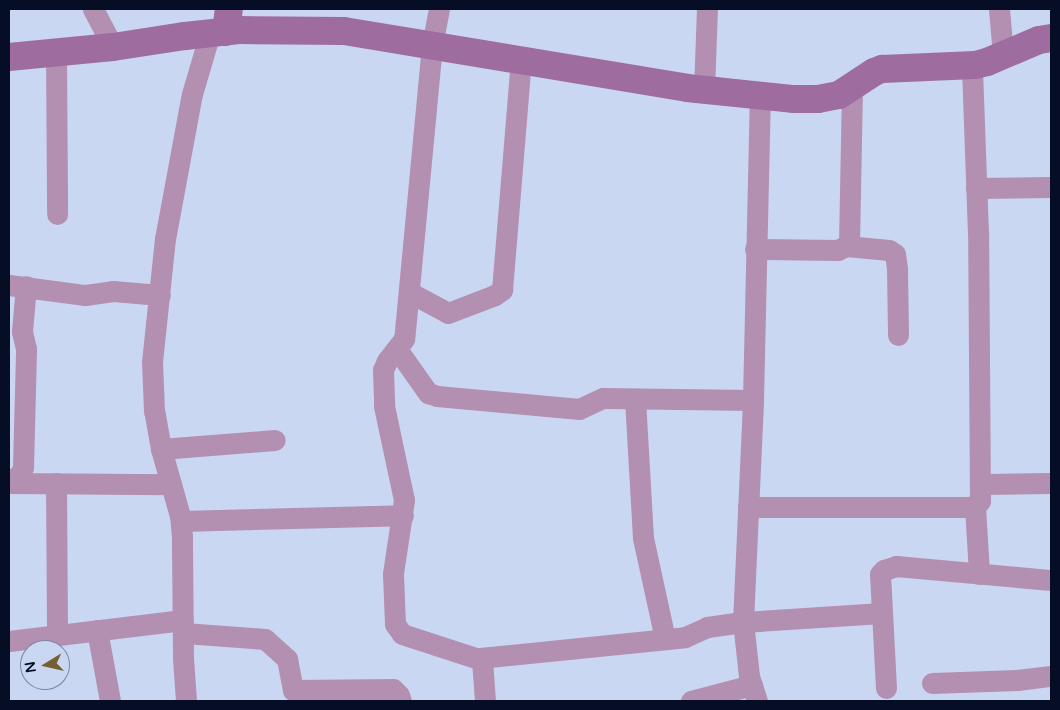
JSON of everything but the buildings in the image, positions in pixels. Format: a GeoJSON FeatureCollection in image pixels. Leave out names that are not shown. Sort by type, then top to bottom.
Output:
{"type":"FeatureCollection","features":[{"type":"Feature","properties":{"kind":"street"},"geometry":{"type":"LineString","coordinates":[[93,9],[113,47]]}},
{"type":"Feature","properties":{"kind":"street"},"geometry":{"type":"LineString","coordinates":[[439,9],[432,45],[404,339],[384,366],[383,395],[404,496],[393,574],[397,630],[402,634],[480,658],[688,636],[707,627],[743,622],[882,613]]}},
{"type":"Feature","properties":{"kind":"street"},"geometry":{"type":"LineString","coordinates":[[704,90],[707,9]]}},
{"type":"Feature","properties":{"kind":"street"},"geometry":{"type":"LineString","coordinates":[[999,9],[1003,56]]}},
{"type":"Feature","properties":{"kind":"street"},"geometry":{"type":"LineString","coordinates":[[186,701],[183,626],[184,557],[180,521],[161,449],[154,411],[152,362],[165,239],[192,94],[222,24]]}},
{"type":"Feature","properties":{"kind":"street"},"geometry":{"type":"LineString","coordinates":[[9,57],[113,47],[222,24],[344,31],[704,90],[818,99],[839,95],[874,72],[882,69],[972,66],[1003,56],[1039,40],[1051,38]]}},
{"type":"Feature","properties":{"kind":"street"},"geometry":{"type":"LineString","coordinates":[[56,53],[57,214]]}},
{"type":"Feature","properties":{"kind":"street"},"geometry":{"type":"LineString","coordinates":[[408,292],[448,313],[502,290],[520,60]]}},
{"type":"Feature","properties":{"kind":"street"},"geometry":{"type":"LineString","coordinates":[[972,66],[981,499],[975,506],[980,574]]}},
{"type":"Feature","properties":{"kind":"street"},"geometry":{"type":"LineString","coordinates":[[846,246],[851,231],[852,87]]}},
{"type":"Feature","properties":{"kind":"street"},"geometry":{"type":"LineString","coordinates":[[691,701],[754,693],[743,622],[753,400],[760,95]]}},
{"type":"Feature","properties":{"kind":"street"},"geometry":{"type":"LineString","coordinates":[[976,188],[1051,187]]}},
{"type":"Feature","properties":{"kind":"street"},"geometry":{"type":"LineString","coordinates":[[755,249],[838,250],[846,246],[889,250],[894,254],[897,269],[898,335]]}},
{"type":"Feature","properties":{"kind":"street"},"geometry":{"type":"LineString","coordinates":[[9,482],[20,475],[23,467],[26,349],[17,286],[85,295],[113,291],[160,295]]}},
{"type":"Feature","properties":{"kind":"street"},"geometry":{"type":"LineString","coordinates":[[398,349],[432,396],[579,409],[603,398],[753,400]]}},
{"type":"Feature","properties":{"kind":"street"},"geometry":{"type":"LineString","coordinates":[[634,399],[643,538],[665,639]]}},
{"type":"Feature","properties":{"kind":"street"},"geometry":{"type":"LineString","coordinates":[[161,449],[274,440]]}},
{"type":"Feature","properties":{"kind":"street"},"geometry":{"type":"LineString","coordinates":[[9,482],[171,484]]}},
{"type":"Feature","properties":{"kind":"street"},"geometry":{"type":"LineString","coordinates":[[56,483],[57,635]]}},
{"type":"Feature","properties":{"kind":"street"},"geometry":{"type":"LineString","coordinates":[[980,484],[1051,483]]}},
{"type":"Feature","properties":{"kind":"street"},"geometry":{"type":"LineString","coordinates":[[748,507],[975,506]]}},
{"type":"Feature","properties":{"kind":"street"},"geometry":{"type":"LineString","coordinates":[[180,521],[402,515]]}},
{"type":"Feature","properties":{"kind":"street"},"geometry":{"type":"LineString","coordinates":[[886,688],[880,574],[889,567],[1051,580]]}},
{"type":"Feature","properties":{"kind":"street"},"geometry":{"type":"LineString","coordinates":[[9,641],[97,630],[183,626],[265,639],[287,659],[293,690],[393,690],[399,695],[401,701]]}},
{"type":"Feature","properties":{"kind":"street"},"geometry":{"type":"LineString","coordinates":[[97,630],[110,701]]}},
{"type":"Feature","properties":{"kind":"street"},"geometry":{"type":"LineString","coordinates":[[480,658],[484,664],[486,701]]}},
{"type":"Feature","properties":{"kind":"street"},"geometry":{"type":"LineString","coordinates":[[932,683],[1017,680],[1051,676]]}}]}
